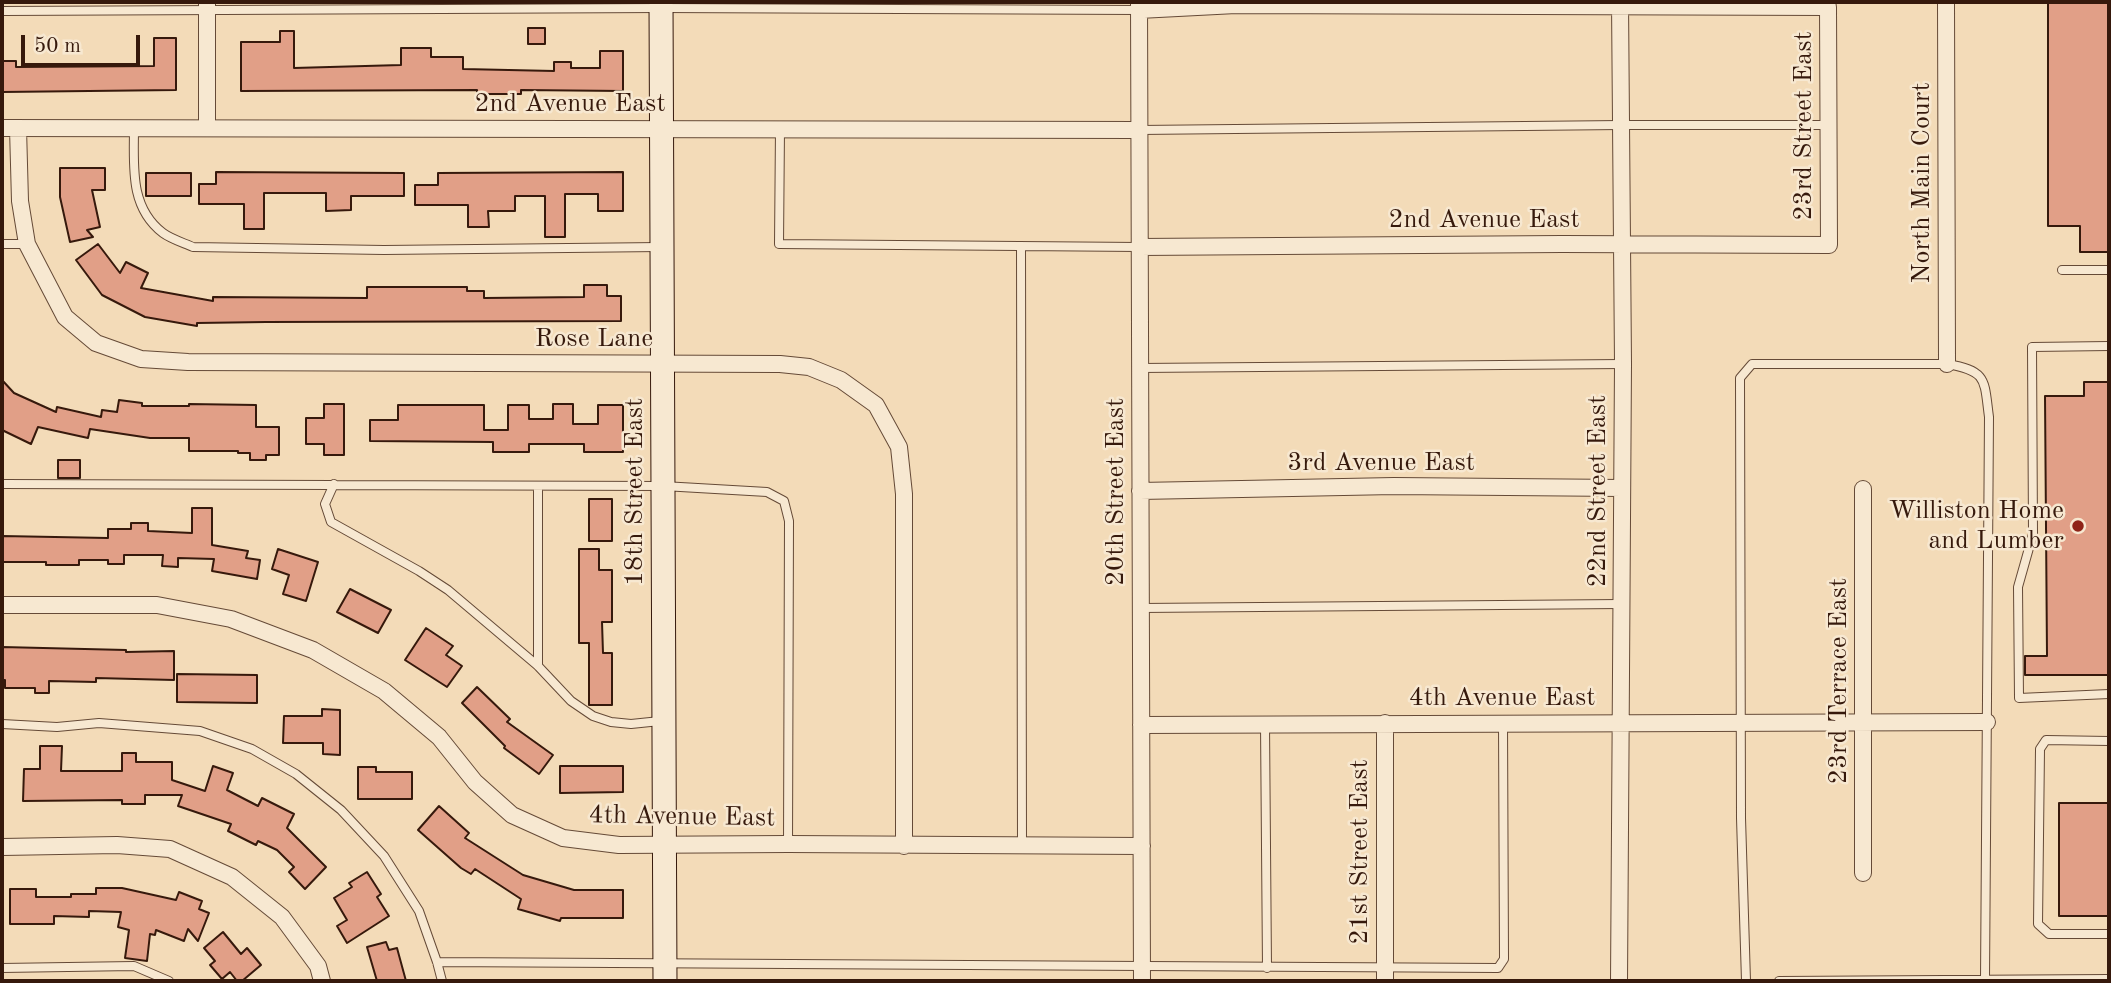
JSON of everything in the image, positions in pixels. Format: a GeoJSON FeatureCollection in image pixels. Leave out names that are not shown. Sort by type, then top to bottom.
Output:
{"type":"FeatureCollection","features":[{"type":"Feature","properties":{"kind":"street","name":"North Main Court"},"geometry":{"type":"LineString","coordinates":[[1946,2],[1947,364]]}},
{"type":"Feature","properties":{"kind":"street"},"geometry":{"type":"LineString","coordinates":[[1139,6],[1620,3]]}},
{"type":"Feature","properties":{"kind":"street","name":"23rd Street East"},"geometry":{"type":"LineString","coordinates":[[1620,3],[1828,7],[1829,245]]}},
{"type":"Feature","properties":{"kind":"street","name":"22nd Street East"},"geometry":{"type":"LineString","coordinates":[[1619,981],[1623,363],[1620,3]]}},
{"type":"Feature","properties":{"kind":"street","name":"18th Street East"},"geometry":{"type":"LineString","coordinates":[[661,5],[665,972]]}},
{"type":"Feature","properties":{"kind":"street"},"geometry":{"type":"LineString","coordinates":[[207,6],[207,127]]}},
{"type":"Feature","properties":{"kind":"street","name":"20th Street East"},"geometry":{"type":"LineString","coordinates":[[1139,6],[1142,974]]}},
{"type":"Feature","properties":{"kind":"street","name":"2nd Avenue East"},"geometry":{"type":"LineString","coordinates":[[10,128],[1139,130]]}},
{"type":"Feature","properties":{"kind":"street","name":"Rose Lane"},"geometry":{"type":"LineString","coordinates":[[10,128],[27,244],[65,317],[96,343],[141,359],[198,362],[780,364],[810,367],[841,380],[876,405],[899,447],[904,494],[904,846]]}},
{"type":"Feature","properties":{"kind":"street","name":"2nd Avenue East"},"geometry":{"type":"LineString","coordinates":[[1139,247],[1829,245]]}},
{"type":"Feature","properties":{"kind":"street","name":"3rd Avenue East"},"geometry":{"type":"LineString","coordinates":[[1140,491],[1394,486],[1622,488]]}},
{"type":"Feature","properties":{"kind":"street","name":"23rd Terrace East"},"geometry":{"type":"LineString","coordinates":[[1863,489],[1863,873]]}},
{"type":"Feature","properties":{"kind":"street","name":"4th Avenue East"},"geometry":{"type":"LineString","coordinates":[[2,605],[156,605],[231,619],[313,650],[384,691],[439,737],[475,782],[512,815],[563,838],[619,845],[1142,846]]}},
{"type":"Feature","properties":{"kind":"street","name":"4th Avenue East"},"geometry":{"type":"LineString","coordinates":[[1141,725],[1987,722]]}},
{"type":"Feature","properties":{"kind":"street","name":"21st Street East"},"geometry":{"type":"LineString","coordinates":[[1385,723],[1385,975]]}},
{"type":"Feature","properties":{"kind":"street"},"geometry":{"type":"LineString","coordinates":[[2,847],[117,845],[170,849],[232,877],[282,917],[318,966],[322,981]]}},
{"type":"Feature","properties":{"kind":"lane"},"geometry":{"type":"LineString","coordinates":[[2,11],[207,6],[1139,6]]}},
{"type":"Feature","properties":{"kind":"lane"},"geometry":{"type":"LineString","coordinates":[[1139,130],[1827,125]]}},
{"type":"Feature","properties":{"kind":"lane"},"geometry":{"type":"LineString","coordinates":[[134,127],[135,186],[143,212],[164,234],[193,247],[384,250],[663,247]]}},
{"type":"Feature","properties":{"kind":"lane"},"geometry":{"type":"LineString","coordinates":[[780,129],[779,244],[1139,247]]}},
{"type":"Feature","properties":{"kind":"lane"},"geometry":{"type":"LineString","coordinates":[[2,244],[27,244]]}},
{"type":"Feature","properties":{"kind":"lane"},"geometry":{"type":"LineString","coordinates":[[1021,246],[1023,846]]}},
{"type":"Feature","properties":{"kind":"lane"},"geometry":{"type":"LineString","coordinates":[[2062,270],[2109,270]]}},
{"type":"Feature","properties":{"kind":"lane"},"geometry":{"type":"LineString","coordinates":[[2109,346],[2032,347],[2033,534],[2018,587],[2019,698],[2109,694]]}},
{"type":"Feature","properties":{"kind":"lane"},"geometry":{"type":"LineString","coordinates":[[1140,368],[1623,363]]}},
{"type":"Feature","properties":{"kind":"lane"},"geometry":{"type":"LineString","coordinates":[[1746,981],[1740,722],[1740,378],[1752,364],[1947,364],[1971,368],[1985,383],[1989,417],[1985,979]]}},
{"type":"Feature","properties":{"kind":"lane"},"geometry":{"type":"LineString","coordinates":[[2,484],[663,486],[767,492],[784,501],[789,521],[788,844]]}},
{"type":"Feature","properties":{"kind":"lane"},"geometry":{"type":"LineString","coordinates":[[334,484],[325,504],[331,522],[448,590],[538,666],[571,701],[593,716],[611,722],[631,724],[663,721]]}},
{"type":"Feature","properties":{"kind":"lane"},"geometry":{"type":"LineString","coordinates":[[538,486],[538,666]]}},
{"type":"Feature","properties":{"kind":"lane"},"geometry":{"type":"LineString","coordinates":[[1141,608],[1622,604]]}},
{"type":"Feature","properties":{"kind":"lane"},"geometry":{"type":"LineString","coordinates":[[2,724],[57,727],[99,723],[200,731],[252,749],[305,781],[341,810],[384,856],[419,911],[442,981]]}},
{"type":"Feature","properties":{"kind":"lane"},"geometry":{"type":"LineString","coordinates":[[437,962],[665,972],[1142,974],[1267,968],[1385,975],[1498,968],[1504,959],[1503,723]]}},
{"type":"Feature","properties":{"kind":"lane"},"geometry":{"type":"LineString","coordinates":[[1265,724],[1267,968]]}},
{"type":"Feature","properties":{"kind":"lane"},"geometry":{"type":"LineString","coordinates":[[2109,741],[2046,740],[2040,749],[2038,910],[2038,924],[2049,934],[2109,934]]}},
{"type":"Feature","properties":{"kind":"lane"},"geometry":{"type":"LineString","coordinates":[[2,968],[134,966],[169,981]]}},
{"type":"Feature","properties":{"kind":"lane"},"geometry":{"type":"LineString","coordinates":[[1779,981],[2109,979]]}},
{"type":"Feature","properties":{"kind":"building"},"geometry":{"type":"Polygon","coordinates":[[[2048,2],[2109,2],[2109,252],[2080,252],[2080,226],[2048,226],[2048,2]]]}},
{"type":"Feature","properties":{"kind":"building"},"geometry":{"type":"Polygon","coordinates":[[[528,28],[545,28],[545,44],[528,44],[528,28]]]}},
{"type":"Feature","properties":{"kind":"building"},"geometry":{"type":"Polygon","coordinates":[[[280,31],[294,31],[294,68],[401,65],[401,48],[431,48],[431,57],[463,57],[463,69],[554,71],[554,62],[571,62],[571,68],[600,68],[600,51],[623,51],[623,91],[521,90],[521,94],[477,94],[477,90],[241,91],[241,42],[280,42],[280,31]]]}},
{"type":"Feature","properties":{"kind":"building"},"geometry":{"type":"Polygon","coordinates":[[[154,38],[176,38],[176,90],[2,92],[2,61],[16,61],[16,67],[154,66],[154,38]]]}},
{"type":"Feature","properties":{"kind":"building"},"geometry":{"type":"Polygon","coordinates":[[[60,168],[105,168],[105,190],[92,190],[100,227],[87,230],[93,237],[70,242],[60,197],[60,168]]]}},
{"type":"Feature","properties":{"kind":"building"},"geometry":{"type":"Polygon","coordinates":[[[216,172],[404,173],[404,196],[351,196],[351,210],[326,211],[326,193],[264,193],[264,229],[244,229],[244,204],[199,204],[199,184],[216,184],[216,172]]]}},
{"type":"Feature","properties":{"kind":"building"},"geometry":{"type":"Polygon","coordinates":[[[623,172],[623,211],[598,211],[598,194],[565,194],[565,237],[545,237],[545,196],[515,196],[515,211],[488,211],[489,227],[468,227],[468,205],[415,205],[415,185],[438,185],[438,173],[623,172]]]}},
{"type":"Feature","properties":{"kind":"building"},"geometry":{"type":"Polygon","coordinates":[[[146,173],[191,173],[191,196],[146,196],[146,173]]]}},
{"type":"Feature","properties":{"kind":"building"},"geometry":{"type":"Polygon","coordinates":[[[98,244],[120,273],[126,262],[148,273],[141,288],[213,301],[213,297],[367,298],[367,287],[467,287],[467,291],[484,291],[484,298],[584,297],[584,285],[607,285],[607,296],[621,296],[621,321],[266,322],[197,323],[197,326],[145,317],[102,295],[76,260],[98,244]]]}},
{"type":"Feature","properties":{"kind":"building"},"geometry":{"type":"Polygon","coordinates":[[[2,380],[14,393],[56,412],[57,407],[101,417],[102,410],[117,412],[119,400],[142,403],[142,406],[256,405],[256,427],[279,427],[279,455],[266,455],[266,460],[250,460],[250,453],[238,451],[189,451],[189,438],[150,438],[90,429],[88,438],[38,427],[31,444],[2,430],[2,380]]]}},
{"type":"Feature","properties":{"kind":"building","name":"Williston Home and Lumber"},"geometry":{"type":"Polygon","coordinates":[[[2084,382],[2109,382],[2109,675],[2025,675],[2025,656],[2047,656],[2045,396],[2084,396],[2084,382]]]}},
{"type":"Feature","properties":{"kind":"building"},"geometry":{"type":"Polygon","coordinates":[[[324,404],[344,404],[344,455],[324,455],[324,444],[306,444],[306,418],[324,418],[324,404]]]}},
{"type":"Feature","properties":{"kind":"building"},"geometry":{"type":"Polygon","coordinates":[[[553,404],[573,404],[573,424],[598,424],[598,405],[623,405],[623,452],[584,452],[584,444],[529,444],[529,452],[493,452],[493,442],[370,441],[370,420],[398,420],[398,405],[484,405],[484,430],[508,430],[508,405],[529,405],[529,419],[553,419],[553,404]]]}},
{"type":"Feature","properties":{"kind":"building"},"geometry":{"type":"Polygon","coordinates":[[[58,460],[80,460],[80,478],[58,478],[58,460]]]}},
{"type":"Feature","properties":{"kind":"building"},"geometry":{"type":"Polygon","coordinates":[[[589,499],[612,499],[612,541],[589,541],[589,499]]]}},
{"type":"Feature","properties":{"kind":"building"},"geometry":{"type":"Polygon","coordinates":[[[192,508],[212,508],[212,545],[248,551],[246,558],[260,560],[257,579],[212,571],[214,559],[178,558],[178,567],[162,566],[163,555],[124,555],[124,564],[108,564],[108,560],[79,560],[79,565],[2,562],[2,536],[108,538],[108,529],[131,529],[131,523],[148,523],[148,531],[192,533],[192,508]]]}},
{"type":"Feature","properties":{"kind":"building"},"geometry":{"type":"Polygon","coordinates":[[[278,549],[318,562],[306,601],[283,594],[289,575],[272,569],[278,549]]]}},
{"type":"Feature","properties":{"kind":"building"},"geometry":{"type":"Polygon","coordinates":[[[579,549],[599,549],[599,570],[612,570],[612,622],[602,622],[603,653],[612,653],[612,705],[589,705],[589,643],[579,643],[579,549]]]}},
{"type":"Feature","properties":{"kind":"building"},"geometry":{"type":"Polygon","coordinates":[[[350,589],[391,610],[378,633],[337,612],[350,589]]]}},
{"type":"Feature","properties":{"kind":"building"},"geometry":{"type":"Polygon","coordinates":[[[426,628],[453,646],[446,655],[462,666],[447,687],[405,660],[426,628]]]}},
{"type":"Feature","properties":{"kind":"building"},"geometry":{"type":"Polygon","coordinates":[[[2,647],[126,652],[174,651],[174,680],[96,678],[96,682],[49,681],[49,693],[35,693],[35,688],[5,688],[5,680],[2,680],[2,647]]]}},
{"type":"Feature","properties":{"kind":"building"},"geometry":{"type":"Polygon","coordinates":[[[177,674],[257,675],[257,703],[177,702],[177,674]]]}},
{"type":"Feature","properties":{"kind":"building"},"geometry":{"type":"Polygon","coordinates":[[[477,687],[510,719],[507,722],[553,755],[539,774],[504,748],[462,703],[477,687]]]}},
{"type":"Feature","properties":{"kind":"building"},"geometry":{"type":"Polygon","coordinates":[[[322,709],[340,710],[340,755],[323,754],[323,743],[283,743],[284,716],[322,716],[322,709]]]}},
{"type":"Feature","properties":{"kind":"building"},"geometry":{"type":"Polygon","coordinates":[[[40,746],[62,746],[61,771],[122,771],[122,753],[136,753],[136,762],[172,762],[172,780],[205,791],[213,766],[233,773],[227,790],[258,806],[262,798],[294,814],[287,828],[326,867],[305,889],[289,872],[294,867],[277,850],[258,841],[256,845],[228,831],[231,824],[178,806],[182,795],[145,795],[145,804],[122,804],[122,800],[23,801],[24,769],[40,769],[40,746]]]}},
{"type":"Feature","properties":{"kind":"building"},"geometry":{"type":"Polygon","coordinates":[[[560,766],[623,766],[623,792],[560,793],[560,766]]]}},
{"type":"Feature","properties":{"kind":"building"},"geometry":{"type":"Polygon","coordinates":[[[358,767],[376,767],[376,772],[412,772],[412,799],[358,799],[358,767]]]}},
{"type":"Feature","properties":{"kind":"building"},"geometry":{"type":"Polygon","coordinates":[[[2059,803],[2109,803],[2109,916],[2059,916],[2059,803]]]}},
{"type":"Feature","properties":{"kind":"building"},"geometry":{"type":"Polygon","coordinates":[[[439,806],[469,833],[465,838],[523,875],[574,890],[623,890],[623,918],[561,918],[560,921],[518,909],[521,899],[475,869],[471,874],[461,868],[418,830],[439,806]]]}},
{"type":"Feature","properties":{"kind":"building"},"geometry":{"type":"Polygon","coordinates":[[[367,872],[381,894],[377,897],[389,916],[347,943],[337,926],[347,920],[334,898],[352,887],[349,883],[367,872]]]}},
{"type":"Feature","properties":{"kind":"building"},"geometry":{"type":"Polygon","coordinates":[[[96,888],[122,888],[176,900],[179,892],[202,901],[199,909],[209,913],[198,941],[188,929],[184,941],[156,930],[155,935],[150,934],[147,961],[125,958],[129,930],[118,927],[121,912],[89,911],[89,917],[54,916],[54,924],[10,924],[10,889],[36,889],[36,897],[71,897],[71,894],[96,894],[96,888]]]}},
{"type":"Feature","properties":{"kind":"building"},"geometry":{"type":"Polygon","coordinates":[[[223,932],[241,954],[247,948],[261,965],[242,981],[237,981],[230,972],[222,979],[210,965],[215,961],[204,948],[223,932]]]}},
{"type":"Feature","properties":{"kind":"building"},"geometry":{"type":"Polygon","coordinates":[[[386,942],[389,950],[397,948],[406,981],[377,981],[367,947],[386,942]]]}},
{"type":"Feature","properties":{"kind":"place","name":"Williston Home and Lumber"},"geometry":{"type":"Point","coordinates":[2078,526]}}]}
